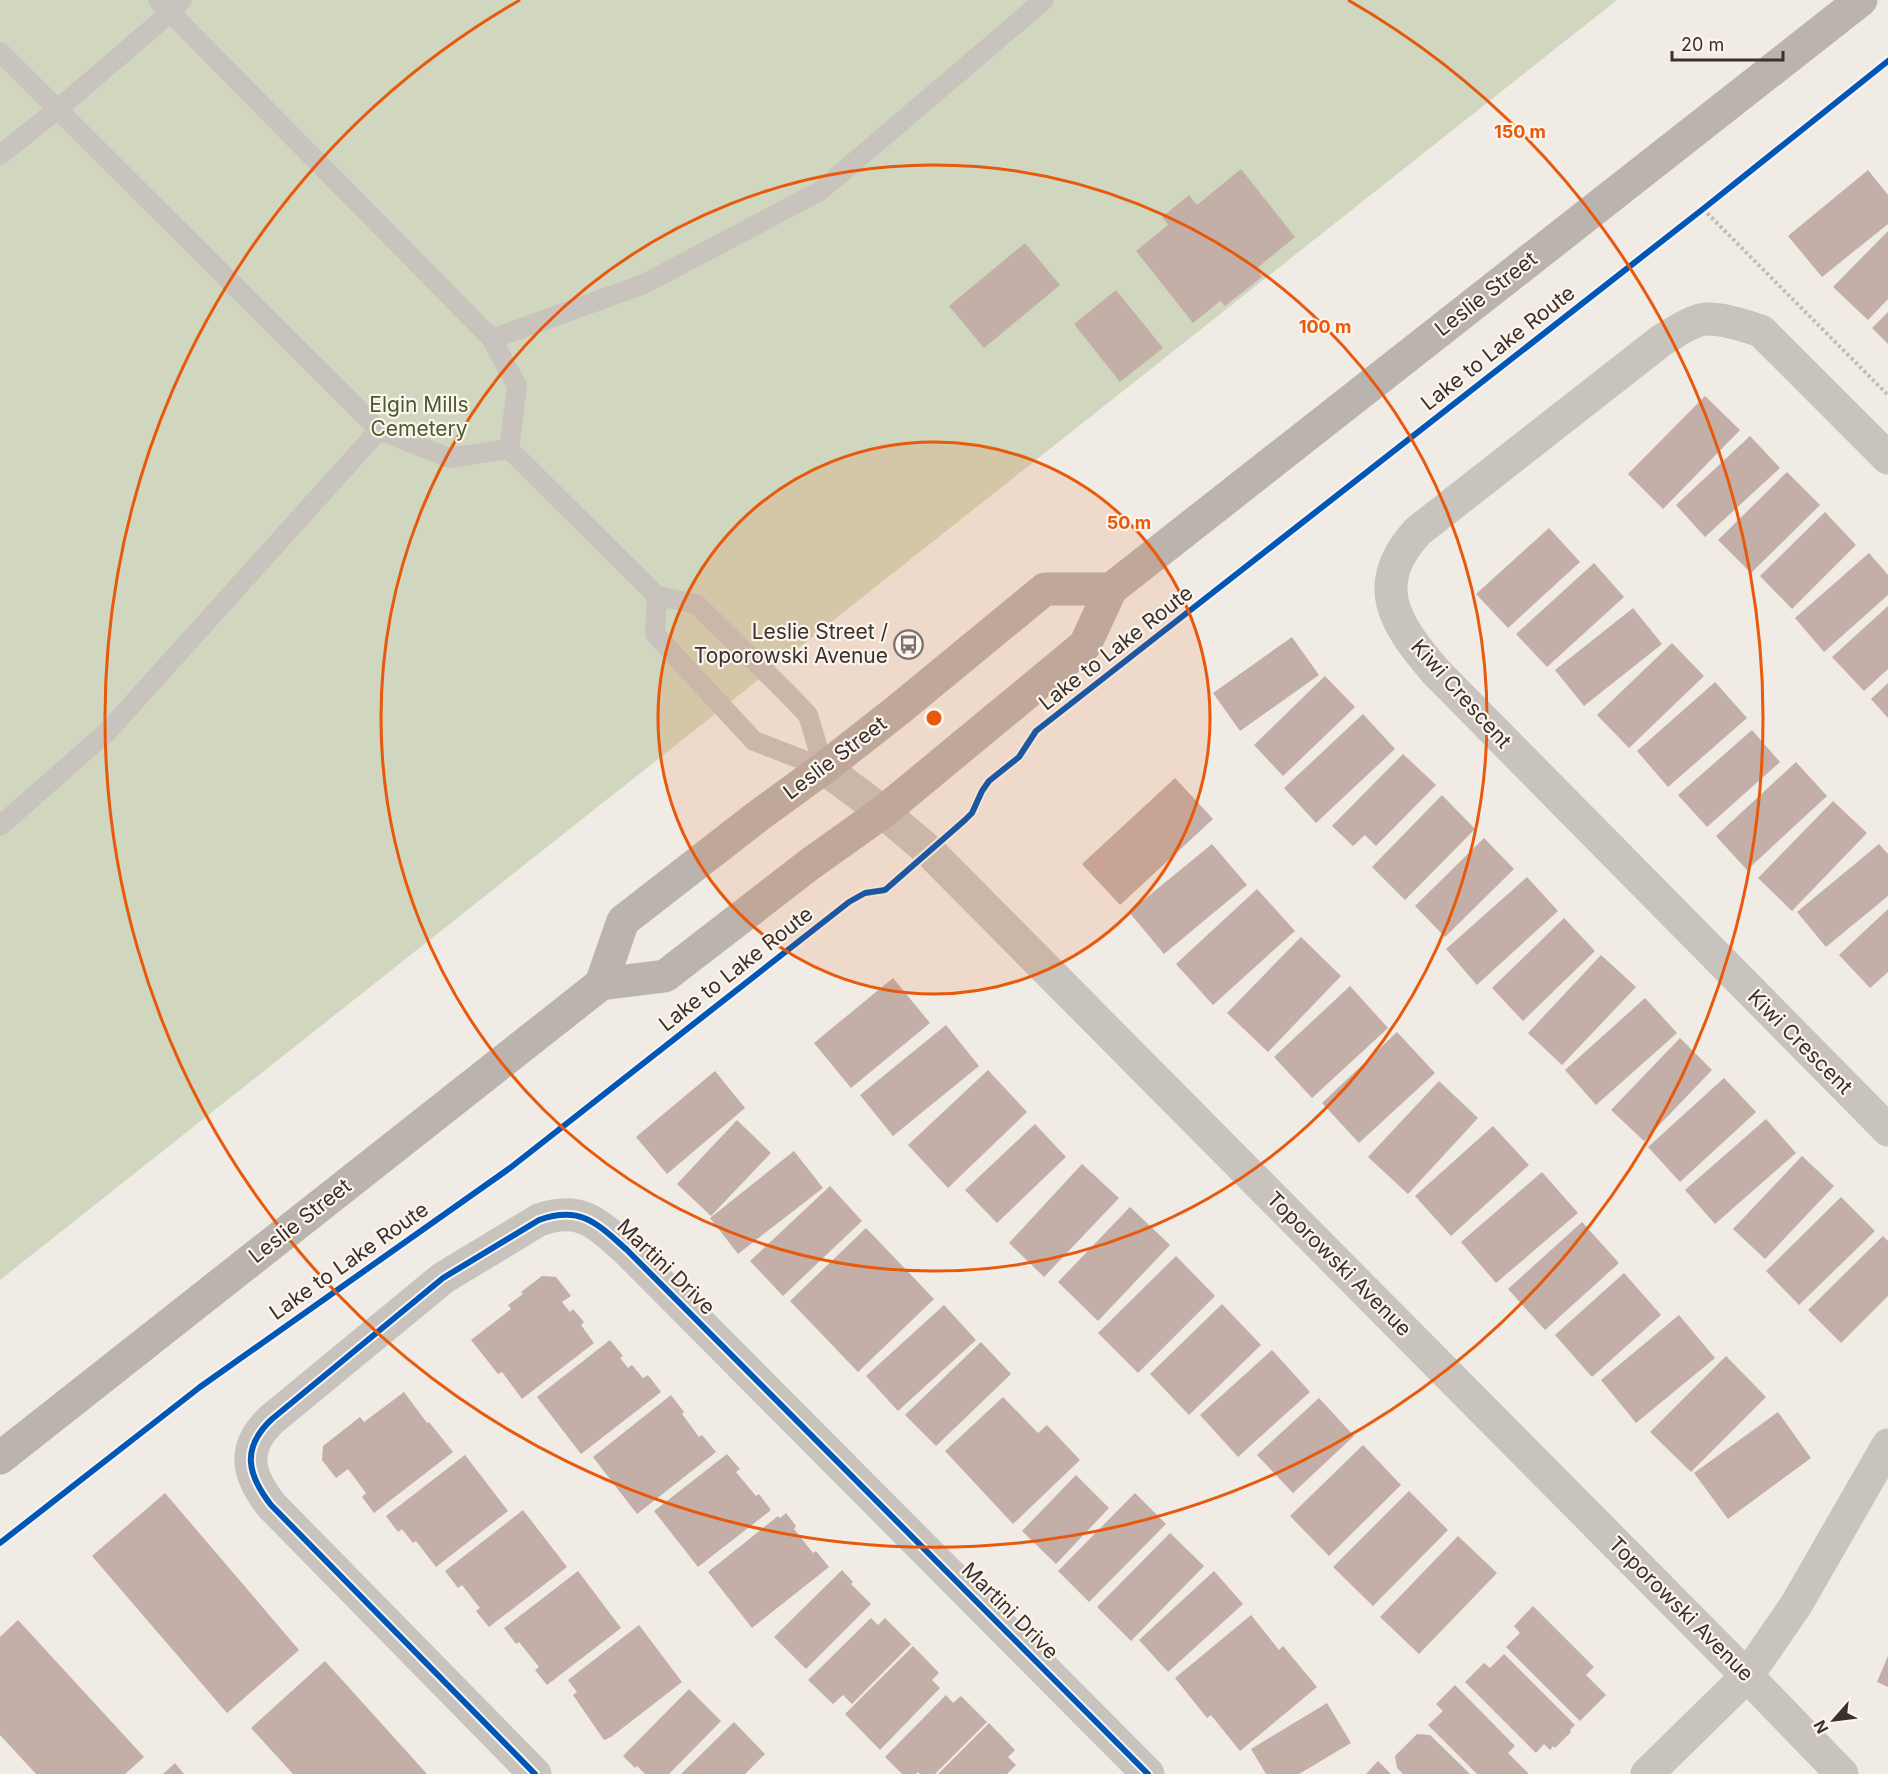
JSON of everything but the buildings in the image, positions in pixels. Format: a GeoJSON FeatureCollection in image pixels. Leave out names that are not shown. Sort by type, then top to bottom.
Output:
{"type":"FeatureCollection","features":[{"type":"Feature","properties":{"kind":"main road","name":"Leslie Street"},"geometry":{"type":"LineString","coordinates":[[0,1458],[601,984],[665,976],[810,864],[883,812],[1085,645],[1111,589],[1861,0]]}},
{"type":"Feature","properties":{"kind":"main road","name":"Leslie Street"},"geometry":{"type":"LineString","coordinates":[[601,984],[623,921],[824,768],[1045,589],[1111,589]]}},
{"type":"Feature","properties":{"kind":"street","name":"Kiwi Crescent"},"geometry":{"type":"LineString","coordinates":[[1888,458],[1761,331],[1738,324],[1702,320],[1684,326],[1662,340],[1418,531],[1407,544],[1394,567],[1389,590],[1399,620],[1415,648],[1436,672],[1888,1130]]}},
{"type":"Feature","properties":{"kind":"street","name":"Toporowski Avenue"},"geometry":{"type":"LineString","coordinates":[[824,768],[883,812],[929,851],[1748,1676],[1842,1774]]}},
{"type":"Feature","properties":{"kind":"street","name":"Martini Drive"},"geometry":{"type":"LineString","coordinates":[[535,1774],[271,1505],[263,1495],[253,1473],[251,1451],[255,1438],[272,1419],[443,1278],[538,1220],[554,1214],[572,1214],[584,1216],[601,1226],[627,1250],[1148,1774]]}},
{"type":"Feature","properties":{"kind":"street"},"geometry":{"type":"LineString","coordinates":[[1647,1774],[1748,1676],[1796,1605],[1888,1445]]}},
{"type":"Feature","properties":{"kind":"lane"},"geometry":{"type":"LineString","coordinates":[[492,339],[644,284],[820,191],[1044,0]]}},
{"type":"Feature","properties":{"kind":"lane"},"geometry":{"type":"LineString","coordinates":[[0,155],[58,109],[171,4],[492,339],[517,386],[509,449]]}},
{"type":"Feature","properties":{"kind":"lane"},"geometry":{"type":"LineString","coordinates":[[0,52],[379,430],[449,458],[509,449]]}},
{"type":"Feature","properties":{"kind":"lane"},"geometry":{"type":"LineString","coordinates":[[0,826],[108,731],[379,430]]}},
{"type":"Feature","properties":{"kind":"lane"},"geometry":{"type":"LineString","coordinates":[[509,449],[657,596],[696,604],[785,691],[808,715],[824,768]]}},
{"type":"Feature","properties":{"kind":"lane"},"geometry":{"type":"LineString","coordinates":[[657,596],[655,634],[754,741],[824,768]]}},
{"type":"Feature","properties":{"kind":"path"},"geometry":{"type":"LineString","coordinates":[[1694,216],[1712,202]]}},
{"type":"Feature","properties":{"kind":"path"},"geometry":{"type":"LineString","coordinates":[[1703,209],[1888,395]]}},
{"type":"Feature","properties":{"kind":"green space","name":"Elgin Mills Cemetery"},"geometry":{"type":"Polygon","coordinates":[[[0,0],[1617,0],[0,1280],[0,0]]]}},
{"type":"Feature","properties":{"kind":"cycle path","name":"Lake to Lake Route"},"geometry":{"type":"LineString","coordinates":[[0,1543],[200,1387],[510,1168],[849,902],[865,893],[885,890],[972,813],[989,781],[1019,757],[1036,731],[1703,209],[1888,61]]}},
{"type":"Feature","properties":{"kind":"cycle path"},"geometry":{"type":"LineString","coordinates":[[535,1774],[271,1505],[257,1483],[251,1461],[255,1440],[272,1419],[443,1278],[539,1220],[566,1215],[587,1219],[627,1250],[1148,1774]]}},
{"type":"Feature","properties":{"kind":"place","name":"Leslie Street / Toporowski Avenue"},"geometry":{"type":"Point","coordinates":[909,644]}}]}
